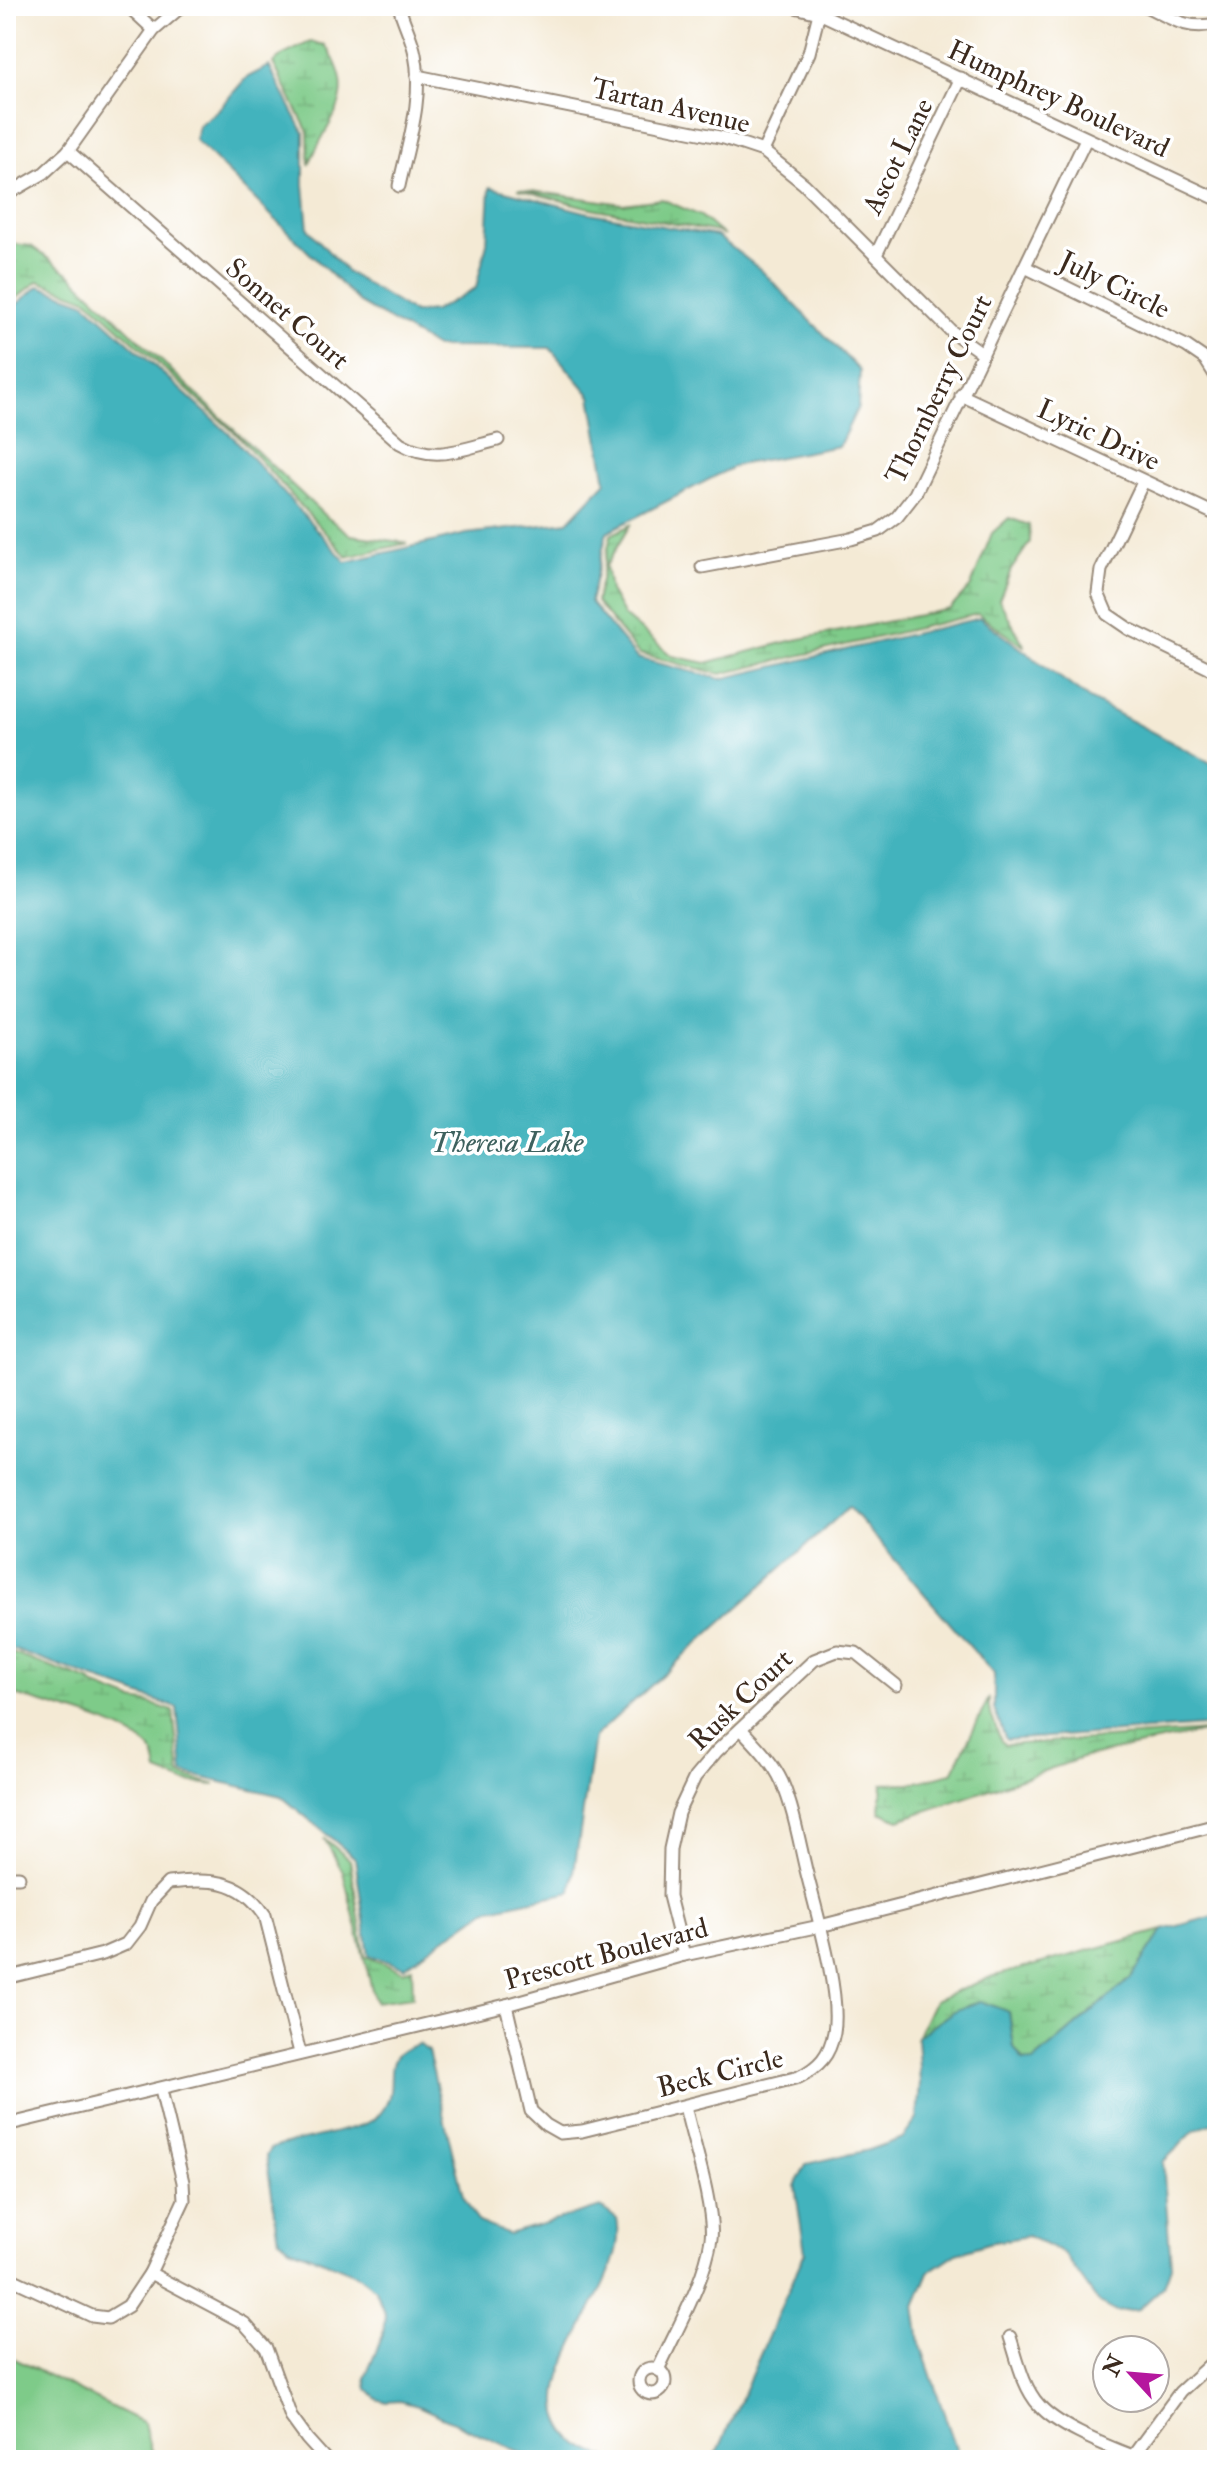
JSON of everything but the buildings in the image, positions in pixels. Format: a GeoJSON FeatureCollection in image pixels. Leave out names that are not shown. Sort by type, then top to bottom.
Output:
{"type":"FeatureCollection","features":[{"type":"Feature","properties":{"kind":"street"},"geometry":{"type":"LineString","coordinates":[[128,6],[154,30]]}},
{"type":"Feature","properties":{"kind":"street"},"geometry":{"type":"LineString","coordinates":[[6,195],[44,173],[68,151],[154,30],[182,6]]}},
{"type":"Feature","properties":{"kind":"street"},"geometry":{"type":"LineString","coordinates":[[399,6],[415,53],[417,76],[415,110],[399,186]]}},
{"type":"Feature","properties":{"kind":"street","name":"Humphrey Boulevard"},"geometry":{"type":"LineString","coordinates":[[791,6],[819,13],[1217,199]]}},
{"type":"Feature","properties":{"kind":"street"},"geometry":{"type":"LineString","coordinates":[[1146,6],[1182,24],[1201,28],[1217,23]]}},
{"type":"Feature","properties":{"kind":"street"},"geometry":{"type":"LineString","coordinates":[[763,151],[809,53],[819,13]]}},
{"type":"Feature","properties":{"kind":"street","name":"Tartan Avenue"},"geometry":{"type":"LineString","coordinates":[[417,76],[724,138],[763,151],[804,184],[951,331],[982,353]]}},
{"type":"Feature","properties":{"kind":"street","name":"Ascot Lane"},"geometry":{"type":"LineString","coordinates":[[876,255],[961,78]]}},
{"type":"Feature","properties":{"kind":"street","name":"Thornberry Court"},"geometry":{"type":"LineString","coordinates":[[702,567],[851,539],[878,531],[897,517],[915,494],[1086,139]]}},
{"type":"Feature","properties":{"kind":"street","name":"Sonnet Court"},"geometry":{"type":"LineString","coordinates":[[68,151],[400,443],[421,452],[444,454],[498,440]]}},
{"type":"Feature","properties":{"kind":"street","name":"July Circle"},"geometry":{"type":"LineString","coordinates":[[1025,267],[1186,346],[1205,359],[1217,378]]}},
{"type":"Feature","properties":{"kind":"street","name":"Lyric Drive"},"geometry":{"type":"LineString","coordinates":[[961,395],[1217,515]]}},
{"type":"Feature","properties":{"kind":"street"},"geometry":{"type":"LineString","coordinates":[[1143,482],[1101,570],[1098,593],[1107,614],[1129,629],[1217,672]]}},
{"type":"Feature","properties":{"kind":"street","name":"Rusk Court"},"geometry":{"type":"LineString","coordinates":[[684,1955],[669,1896],[670,1849],[678,1813],[695,1777],[814,1660],[837,1651],[856,1653],[896,1685]]}},
{"type":"Feature","properties":{"kind":"street","name":"Beck Circle"},"geometry":{"type":"LineString","coordinates":[[506,2005],[531,2111],[560,2133],[582,2131],[799,2077],[818,2067],[830,2044],[836,2011],[820,1926],[793,1816],[781,1781],[765,1755],[741,1729]]}},
{"type":"Feature","properties":{"kind":"street","name":"Prescott Boulevard"},"geometry":{"type":"LineString","coordinates":[[6,2125],[506,2005],[684,1955],[820,1926],[1217,1825]]}},
{"type":"Feature","properties":{"kind":"street"},"geometry":{"type":"LineString","coordinates":[[6,1877],[19,1877]]}},
{"type":"Feature","properties":{"kind":"street"},"geometry":{"type":"LineString","coordinates":[[6,1978],[103,1954],[126,1944],[140,1926],[151,1901],[168,1883],[202,1880],[229,1884],[253,1898],[265,1915],[300,2053]]}},
{"type":"Feature","properties":{"kind":"street"},"geometry":{"type":"LineString","coordinates":[[6,2273],[14,2280],[92,2316],[108,2318],[128,2306],[150,2273],[184,2200],[183,2182],[161,2090]]}},
{"type":"Feature","properties":{"kind":"street"},"geometry":{"type":"LineString","coordinates":[[658,2370],[705,2264],[712,2236],[709,2208],[685,2106]]}},
{"type":"Feature","properties":{"kind":"street"},"geometry":{"type":"LineString","coordinates":[[150,2273],[244,2323],[266,2348],[291,2417],[326,2460]]}},
{"type":"Feature","properties":{"kind":"street"},"geometry":{"type":"LineString","coordinates":[[1010,2337],[1025,2381],[1039,2405],[1092,2440],[1131,2458],[1180,2392],[1217,2358]]}},
{"type":"Feature","properties":{"kind":"green space"},"geometry":{"type":"Polygon","coordinates":[[[310,42],[325,45],[336,63],[341,93],[333,119],[309,165],[308,132],[273,63],[310,42]]]}},
{"type":"Feature","properties":{"kind":"green space"},"geometry":{"type":"Polygon","coordinates":[[[518,189],[623,204],[662,199],[701,216],[724,236],[717,232],[586,207],[518,189]]]}},
{"type":"Feature","properties":{"kind":"green space"},"geometry":{"type":"Polygon","coordinates":[[[6,243],[31,246],[72,276],[324,515],[351,535],[408,543],[347,557],[238,436],[87,299],[38,281],[6,307],[6,243]]]}},
{"type":"Feature","properties":{"kind":"green space"},"geometry":{"type":"Polygon","coordinates":[[[1009,518],[1029,525],[1030,542],[1011,570],[999,600],[1025,647],[978,614],[721,674],[639,654],[596,602],[611,535],[630,525],[606,566],[610,591],[624,616],[672,656],[706,663],[790,641],[950,609],[971,586],[992,533],[1009,518]]]}},
{"type":"Feature","properties":{"kind":"green space"},"geometry":{"type":"Polygon","coordinates":[[[6,1651],[132,1700],[173,1711],[180,1775],[216,1785],[184,1782],[158,1772],[154,1754],[144,1743],[110,1725],[12,1694],[6,1698],[6,1651]]]}},
{"type":"Feature","properties":{"kind":"green space"},"geometry":{"type":"Polygon","coordinates":[[[989,1698],[989,1709],[1005,1745],[1208,1731],[1085,1757],[899,1820],[880,1812],[882,1784],[913,1783],[952,1773],[989,1698]]]}},
{"type":"Feature","properties":{"kind":"green space"},"geometry":{"type":"Polygon","coordinates":[[[324,1838],[350,1860],[365,1956],[403,1971],[412,1967],[413,1997],[375,2002],[343,1872],[324,1838]]]}},
{"type":"Feature","properties":{"kind":"green space"},"geometry":{"type":"Polygon","coordinates":[[[1163,1930],[1131,1978],[1033,2062],[1023,2060],[1014,2048],[1009,2012],[954,2011],[917,2037],[934,2001],[991,1977],[1163,1930]]]}},
{"type":"Feature","properties":{"kind":"green space"},"geometry":{"type":"Polygon","coordinates":[[[9,2356],[144,2423],[153,2460],[6,2460],[6,2361],[9,2356]]]}},
{"type":"Feature","properties":{"kind":"water","name":"Theresa Lake"},"geometry":{"type":"Polygon","coordinates":[[[269,66],[304,133],[308,229],[347,272],[414,313],[434,311],[476,288],[487,243],[490,187],[585,212],[717,236],[761,270],[860,371],[858,407],[839,446],[737,465],[607,532],[590,602],[637,658],[721,679],[980,618],[1089,699],[1217,766],[1217,1725],[1006,1740],[994,1709],[994,1674],[849,1507],[594,1737],[571,1892],[486,1910],[404,1967],[369,1955],[355,1858],[281,1796],[183,1773],[177,1708],[6,1647],[6,313],[39,286],[84,302],[235,439],[346,562],[466,534],[568,522],[606,482],[591,396],[550,348],[436,347],[360,303],[195,140],[199,125],[218,110],[246,78],[269,66]]]}},
{"type":"Feature","properties":{"kind":"water"},"geometry":{"type":"Polygon","coordinates":[[[1217,1915],[1217,2122],[1195,2130],[1163,2162],[1171,2266],[1164,2286],[1139,2309],[1116,2312],[1099,2303],[1064,2254],[1028,2236],[988,2243],[957,2253],[929,2272],[915,2306],[920,2343],[960,2460],[712,2460],[805,2252],[795,2186],[806,2164],[869,2150],[903,2138],[917,2119],[920,2083],[917,2037],[954,2011],[980,2001],[1009,2012],[1014,2048],[1023,2060],[1033,2062],[1131,1978],[1163,1930],[1217,1915]]]}},
{"type":"Feature","properties":{"kind":"water"},"geometry":{"type":"Polygon","coordinates":[[[419,2044],[428,2051],[463,2196],[478,2222],[508,2234],[601,2207],[617,2219],[617,2246],[608,2274],[565,2363],[558,2391],[559,2417],[573,2440],[611,2460],[537,2460],[418,2406],[377,2399],[367,2389],[365,2378],[383,2335],[385,2315],[375,2289],[356,2274],[290,2247],[279,2239],[266,2156],[270,2149],[370,2122],[386,2105],[396,2057],[419,2044]]]}}]}
